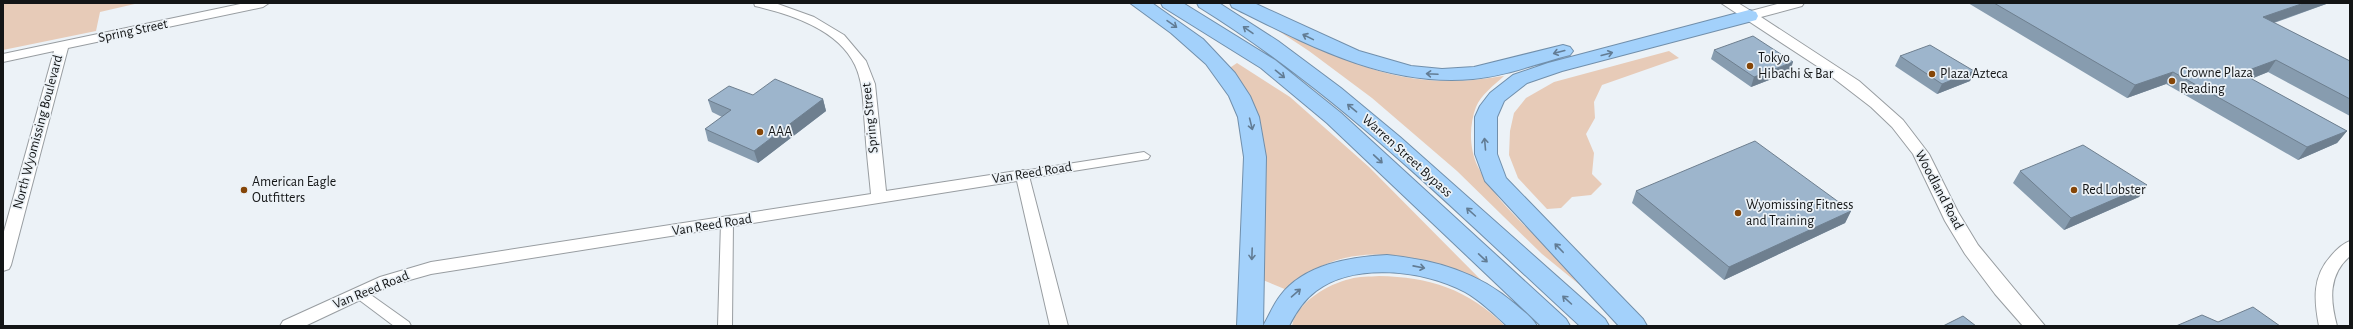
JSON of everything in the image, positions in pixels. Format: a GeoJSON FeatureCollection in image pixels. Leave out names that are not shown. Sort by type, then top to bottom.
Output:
{"type":"FeatureCollection","features":[{"type":"Feature","properties":{"kind":"highway"},"geometry":{"type":"LineString","coordinates":[[1139,3],[1175,26],[1211,57],[1236,89],[1248,113],[1255,157],[1250,326]]}},
{"type":"Feature","properties":{"kind":"highway","name":"Warren Street Bypass"},"geometry":{"type":"LineString","coordinates":[[1170,3],[1218,31],[1268,64],[1334,118],[1556,326]]}},
{"type":"Feature","properties":{"kind":"highway","name":"Warren Street Bypass"},"geometry":{"type":"LineString","coordinates":[[1206,3],[1298,64],[1333,92],[1387,137],[1596,326]]}},
{"type":"Feature","properties":{"kind":"highway"},"geometry":{"type":"LineString","coordinates":[[1239,3],[1331,48],[1358,59],[1409,71],[1439,74],[1490,70],[1737,7]]}},
{"type":"Feature","properties":{"kind":"highway"},"geometry":{"type":"LineString","coordinates":[[1634,326],[1496,181],[1489,166],[1485,141],[1485,128],[1490,106],[1520,79],[1737,7]]}},
{"type":"Feature","properties":{"kind":"highway"},"geometry":{"type":"LineString","coordinates":[[1276,326],[1286,304],[1295,294],[1321,277],[1350,267],[1386,263],[1429,269],[1466,282],[1480,290],[1524,326]]}},
{"type":"Feature","properties":{"kind":"main road"},"geometry":{"type":"LineString","coordinates":[[1737,7],[1797,3]]}},
{"type":"Feature","properties":{"kind":"main road","name":"Woodland Road"},"geometry":{"type":"LineString","coordinates":[[1737,7],[1858,86],[1897,123],[1916,145],[1928,166],[1949,212],[1973,252],[2004,292],[2035,326]]}},
{"type":"Feature","properties":{"kind":"street","name":"Spring Street"},"geometry":{"type":"LineString","coordinates":[[3,58],[263,3]]}},
{"type":"Feature","properties":{"kind":"street","name":"Spring Street"},"geometry":{"type":"LineString","coordinates":[[760,3],[795,13],[825,28],[848,48],[856,59],[867,79],[878,198]]}},
{"type":"Feature","properties":{"kind":"street","name":"North Wyomissing Boulevard"},"geometry":{"type":"LineString","coordinates":[[3,265],[62,46]]}},
{"type":"Feature","properties":{"kind":"street","name":"Van Reed Road"},"geometry":{"type":"LineString","coordinates":[[289,326],[386,281],[438,267],[1144,156]]}},
{"type":"Feature","properties":{"kind":"street"},"geometry":{"type":"LineString","coordinates":[[1023,175],[1059,326]]}},
{"type":"Feature","properties":{"kind":"street"},"geometry":{"type":"LineString","coordinates":[[725,326],[727,222]]}},
{"type":"Feature","properties":{"kind":"street"},"geometry":{"type":"LineString","coordinates":[[2328,326],[2323,308],[2322,290],[2327,272],[2338,256],[2350,247]]}},
{"type":"Feature","properties":{"kind":"street"},"geometry":{"type":"LineString","coordinates":[[359,293],[404,326]]}},
{"type":"Feature","properties":{"kind":"shaded area"},"geometry":{"type":"Polygon","coordinates":[[[3,3],[139,3],[100,12],[96,31],[3,50],[3,3]]]}},
{"type":"Feature","properties":{"kind":"shaded area"},"geometry":{"type":"Polygon","coordinates":[[[1256,16],[1328,52],[1375,70],[1427,80],[1455,81],[1504,76],[1484,94],[1476,107],[1471,129],[1475,160],[1483,177],[1503,203],[1597,299],[1542,254],[1457,171],[1372,98],[1309,51],[1256,16]]]}},
{"type":"Feature","properties":{"kind":"shaded area"},"geometry":{"type":"Polygon","coordinates":[[[1669,51],[1679,58],[1602,85],[1594,102],[1595,118],[1586,134],[1594,153],[1592,174],[1602,184],[1591,195],[1572,197],[1561,208],[1547,209],[1518,178],[1509,155],[1510,131],[1514,113],[1526,98],[1554,82],[1669,51]]]}},
{"type":"Feature","properties":{"kind":"shaded area"},"geometry":{"type":"Polygon","coordinates":[[[1237,63],[1290,97],[1369,167],[1483,282],[1463,273],[1420,260],[1398,256],[1376,255],[1354,256],[1333,262],[1312,271],[1287,290],[1258,278],[1262,217],[1228,69],[1237,63]]]}},
{"type":"Feature","properties":{"kind":"shaded area"},"geometry":{"type":"Polygon","coordinates":[[[1379,276],[1415,279],[1447,288],[1462,294],[1477,303],[1505,326],[1292,326],[1300,309],[1315,295],[1323,290],[1341,281],[1353,278],[1379,276]]]}},
{"type":"Feature","properties":{"kind":"building","name":"Crowne Plaza Reading"},"geometry":{"type":"Polygon","coordinates":[[[1994,3],[2304,3],[2263,17],[2350,61],[2350,99],[2276,60],[2241,73],[2347,131],[2307,147],[2173,72],[2135,85],[1994,3]]]}},
{"type":"Feature","properties":{"kind":"building"},"geometry":{"type":"Polygon","coordinates":[[[1753,36],[1793,62],[1754,77],[1714,50],[1753,36]]]}},
{"type":"Feature","properties":{"kind":"building"},"geometry":{"type":"Polygon","coordinates":[[[1930,45],[1974,71],[1942,84],[1900,56],[1930,45]]]}},
{"type":"Feature","properties":{"kind":"building","name":"AAA"},"geometry":{"type":"Polygon","coordinates":[[[775,79],[823,99],[754,151],[705,129],[731,110],[708,100],[729,86],[753,95],[775,79]]]}},
{"type":"Feature","properties":{"kind":"building","name":"Wyomissing Fitness and Training"},"geometry":{"type":"Polygon","coordinates":[[[1755,141],[1851,211],[1729,267],[1636,191],[1755,141]]]}},
{"type":"Feature","properties":{"kind":"building","name":"Red Lobster"},"geometry":{"type":"Polygon","coordinates":[[[2083,145],[2147,185],[2071,218],[2020,171],[2083,145]]]}},
{"type":"Feature","properties":{"kind":"building"},"geometry":{"type":"Polygon","coordinates":[[[2253,307],[2280,326],[2176,326],[2202,315],[2218,322],[2253,307]]]}},
{"type":"Feature","properties":{"kind":"building"},"geometry":{"type":"Polygon","coordinates":[[[1963,316],[1976,326],[1943,326],[1963,316]]]}},
{"type":"Feature","properties":{"kind":"place","name":"Tokyo Hibachi & Bar"},"geometry":{"type":"Point","coordinates":[1750,66]}},
{"type":"Feature","properties":{"kind":"place","name":"Plaza Azteca"},"geometry":{"type":"Point","coordinates":[1932,74]}},
{"type":"Feature","properties":{"kind":"place","name":"Crowne Plaza Reading"},"geometry":{"type":"Point","coordinates":[2172,81]}},
{"type":"Feature","properties":{"kind":"place","name":"AAA"},"geometry":{"type":"Point","coordinates":[760,132]}},
{"type":"Feature","properties":{"kind":"place","name":"American Eagle Outfitters"},"geometry":{"type":"Point","coordinates":[244,190]}},
{"type":"Feature","properties":{"kind":"place","name":"Red Lobster"},"geometry":{"type":"Point","coordinates":[2074,190]}},
{"type":"Feature","properties":{"kind":"place","name":"Wyomissing Fitness and Training"},"geometry":{"type":"Point","coordinates":[1738,213]}}]}
